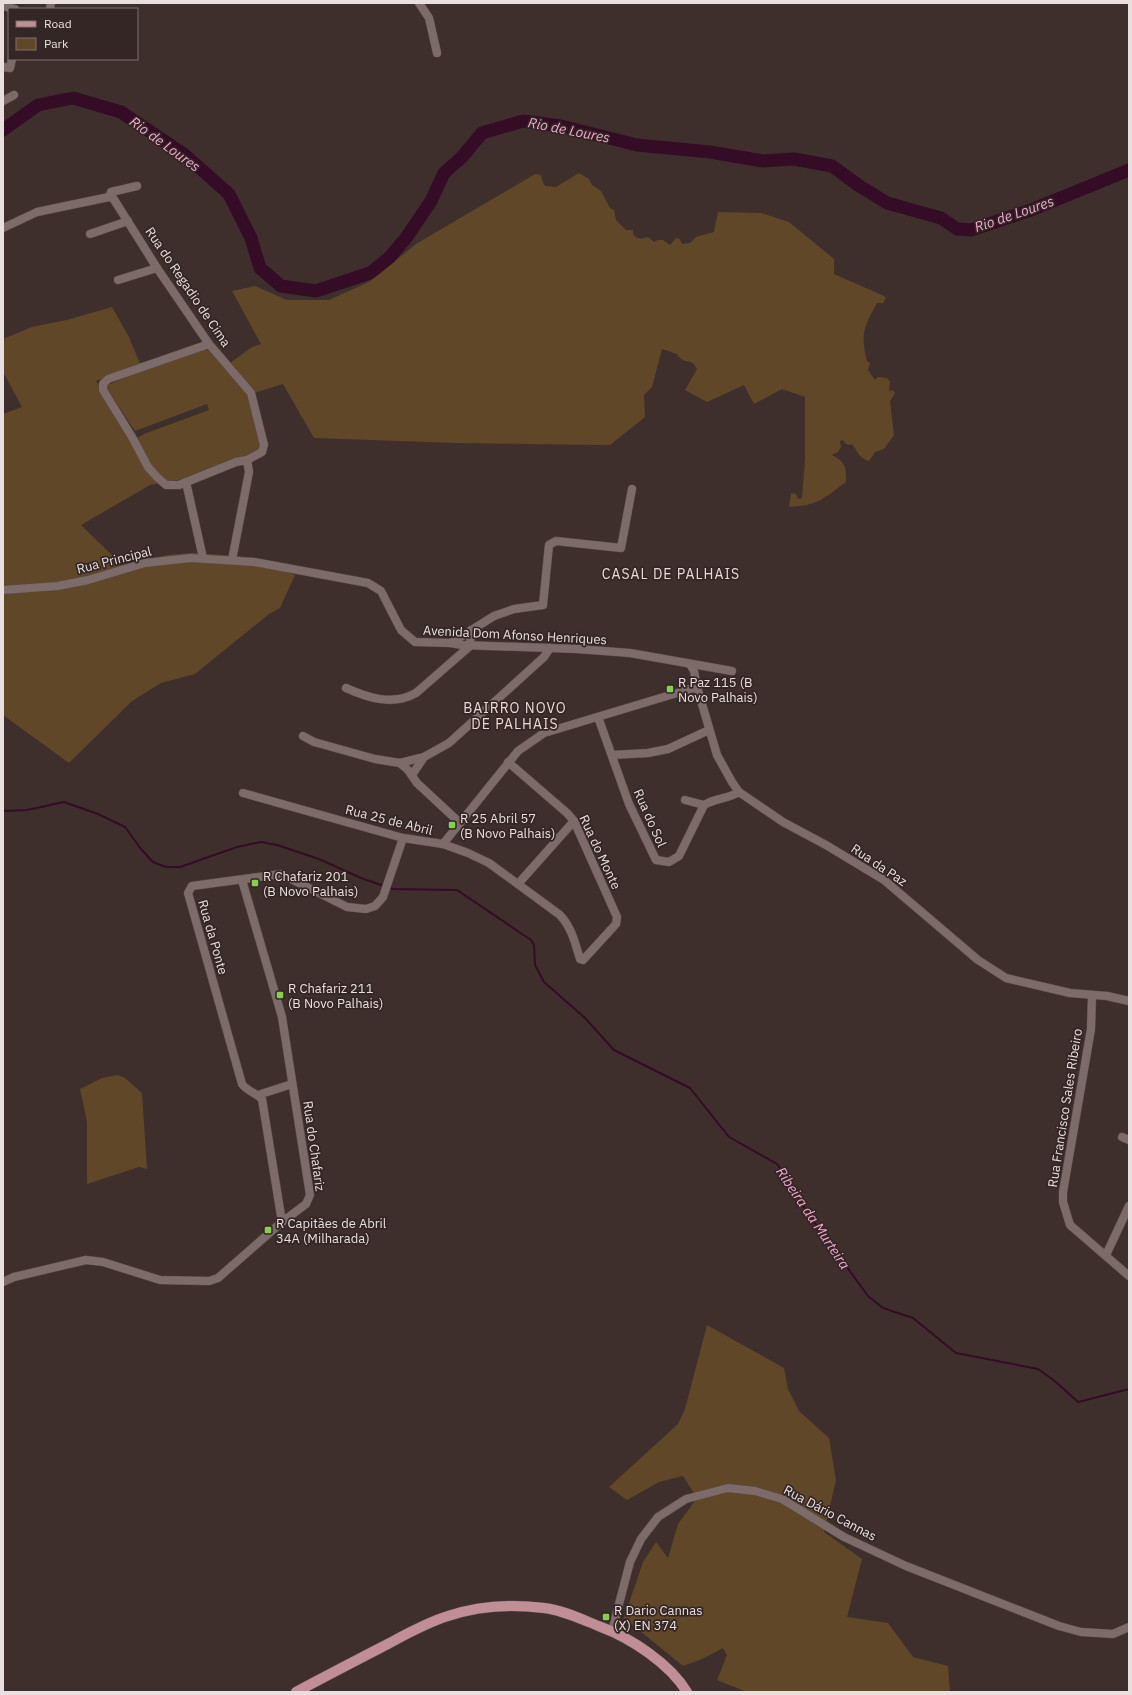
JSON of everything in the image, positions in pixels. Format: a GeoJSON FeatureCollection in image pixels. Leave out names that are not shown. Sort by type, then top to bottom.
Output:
{"type":"FeatureCollection","features":[{"type":"Feature","properties":{"kind":"main road"},"geometry":{"type":"LineString","coordinates":[[296,1692],[419,1627],[448,1616],[479,1609],[509,1606],[545,1608],[579,1618],[612,1631],[635,1644],[660,1663],[687,1692]]}},
{"type":"Feature","properties":{"kind":"street"},"geometry":{"type":"LineString","coordinates":[[419,3],[429,18],[437,53]]}},
{"type":"Feature","properties":{"kind":"street"},"geometry":{"type":"LineString","coordinates":[[3,67],[10,68],[12,60]]}},
{"type":"Feature","properties":{"kind":"street"},"geometry":{"type":"LineString","coordinates":[[3,102],[14,95]]}},
{"type":"Feature","properties":{"kind":"street"},"geometry":{"type":"LineString","coordinates":[[3,228],[37,212],[109,197],[111,192],[137,186]]}},
{"type":"Feature","properties":{"kind":"street","name":"Rua do Regadio de Cima"},"geometry":{"type":"LineString","coordinates":[[109,197],[113,198],[157,268],[208,344],[251,393],[264,445],[262,452],[247,460],[236,462],[179,485],[166,485],[157,478],[148,467],[132,437],[102,390],[103,384],[108,379],[208,344]]}},
{"type":"Feature","properties":{"kind":"street"},"geometry":{"type":"LineString","coordinates":[[90,234],[128,221]]}},
{"type":"Feature","properties":{"kind":"street"},"geometry":{"type":"LineString","coordinates":[[118,280],[157,268]]}},
{"type":"Feature","properties":{"kind":"street"},"geometry":{"type":"LineString","coordinates":[[232,560],[249,472],[247,460]]}},
{"type":"Feature","properties":{"kind":"street"},"geometry":{"type":"LineString","coordinates":[[186,482],[203,558]]}},
{"type":"Feature","properties":{"kind":"street"},"geometry":{"type":"LineString","coordinates":[[451,643],[494,616],[514,609],[543,604],[549,545],[556,540],[621,548],[632,489]]}},
{"type":"Feature","properties":{"kind":"street","name":"Rua Principal"},"geometry":{"type":"LineString","coordinates":[[3,590],[58,586],[88,580],[145,563],[191,558],[232,560]]}},
{"type":"Feature","properties":{"kind":"street","name":"Avenida Dom Afonso Henriques"},"geometry":{"type":"LineString","coordinates":[[232,560],[254,562],[368,583],[381,591],[402,630],[415,642],[630,653],[683,661],[690,664],[732,671]]}},
{"type":"Feature","properties":{"kind":"street"},"geometry":{"type":"LineString","coordinates":[[346,688],[363,696],[384,700],[408,698],[416,693],[470,646],[471,630]]}},
{"type":"Feature","properties":{"kind":"street"},"geometry":{"type":"LineString","coordinates":[[303,736],[314,742],[375,759],[400,763],[424,757],[449,743],[544,657],[550,648]]}},
{"type":"Feature","properties":{"kind":"street","name":"Rua da Paz"},"geometry":{"type":"LineString","coordinates":[[690,664],[694,671],[697,687],[717,755],[739,792],[783,822],[826,845],[884,880],[978,960],[1006,978],[1070,993],[1107,996],[1129,1001]]}},
{"type":"Feature","properties":{"kind":"street"},"geometry":{"type":"LineString","coordinates":[[442,844],[518,751],[544,734],[697,687]]}},
{"type":"Feature","properties":{"kind":"street","name":"Rua do Sol"},"geometry":{"type":"LineString","coordinates":[[598,717],[629,804],[656,860],[670,862],[679,856],[704,805]]}},
{"type":"Feature","properties":{"kind":"street"},"geometry":{"type":"LineString","coordinates":[[612,755],[648,754],[668,749],[709,730]]}},
{"type":"Feature","properties":{"kind":"street"},"geometry":{"type":"LineString","coordinates":[[412,776],[424,757]]}},
{"type":"Feature","properties":{"kind":"street","name":"Rua do Monte"},"geometry":{"type":"LineString","coordinates":[[508,762],[567,813],[574,821],[617,921],[588,956],[583,960],[580,959]]}},
{"type":"Feature","properties":{"kind":"street"},"geometry":{"type":"LineString","coordinates":[[400,763],[417,783],[460,823]]}},
{"type":"Feature","properties":{"kind":"street"},"geometry":{"type":"LineString","coordinates":[[685,800],[704,805],[709,801],[732,796],[739,792]]}},
{"type":"Feature","properties":{"kind":"street","name":"Rua 25 de Abril"},"geometry":{"type":"LineString","coordinates":[[242,793],[403,838],[442,844],[468,853],[489,863],[560,915],[567,922],[580,959]]}},
{"type":"Feature","properties":{"kind":"street"},"geometry":{"type":"LineString","coordinates":[[518,884],[574,821]]}},
{"type":"Feature","properties":{"kind":"street","name":"Rua da Ponte"},"geometry":{"type":"LineString","coordinates":[[258,1095],[245,1088],[242,1084],[188,893],[192,886],[281,874],[347,907],[366,909],[375,906],[383,897],[403,838]]}},
{"type":"Feature","properties":{"kind":"street","name":"Rua do Chafariz"},"geometry":{"type":"LineString","coordinates":[[3,1282],[14,1277],[86,1260],[103,1262],[160,1280],[209,1281],[218,1278],[282,1222],[306,1204],[310,1194],[282,1017],[242,880]]}},
{"type":"Feature","properties":{"kind":"street","name":"Rua Francisco Sales Ribeiro"},"geometry":{"type":"LineString","coordinates":[[1092,995],[1091,1028],[1063,1192],[1063,1202],[1070,1225],[1129,1276]]}},
{"type":"Feature","properties":{"kind":"street"},"geometry":{"type":"LineString","coordinates":[[282,1222],[264,1105],[262,1099],[258,1095],[292,1084]]}},
{"type":"Feature","properties":{"kind":"street"},"geometry":{"type":"LineString","coordinates":[[1106,1255],[1129,1206]]}},
{"type":"Feature","properties":{"kind":"street","name":"Rua Dário Cannas"},"geometry":{"type":"LineString","coordinates":[[612,1631],[630,1562],[641,1539],[658,1517],[686,1499],[728,1488],[755,1491],[782,1498],[844,1537],[906,1566],[1058,1626],[1081,1632],[1113,1634],[1129,1627]]}},
{"type":"Feature","properties":{"kind":"green space"},"geometry":{"type":"Polygon","coordinates":[[[579,173],[589,179],[592,185],[601,191],[610,208],[614,210],[616,220],[626,230],[633,230],[633,234],[638,238],[641,239],[648,237],[654,242],[663,240],[670,245],[676,238],[680,239],[682,244],[690,243],[696,237],[714,232],[718,212],[761,213],[789,222],[834,259],[834,274],[884,296],[886,298],[883,303],[877,303],[866,325],[864,331],[864,344],[867,361],[870,363],[868,370],[875,380],[878,377],[887,378],[890,382],[889,391],[893,390],[895,393],[890,401],[894,435],[884,449],[875,452],[869,461],[861,457],[852,444],[846,444],[843,440],[840,441],[841,447],[838,452],[832,455],[843,463],[846,472],[846,482],[832,493],[814,503],[789,507],[791,493],[796,494],[798,499],[802,498],[805,459],[805,397],[782,389],[754,404],[744,385],[707,402],[685,390],[697,369],[693,363],[682,360],[677,354],[662,349],[652,387],[644,395],[645,417],[610,445],[456,443],[314,438],[283,384],[254,393],[263,444],[257,453],[189,478],[150,485],[81,525],[122,565],[168,555],[191,553],[238,556],[295,575],[280,608],[269,614],[195,674],[161,683],[132,701],[69,763],[3,715],[3,414],[22,407],[3,372],[3,339],[32,327],[67,320],[112,307],[129,337],[141,366],[96,381],[132,441],[144,434],[209,410],[207,404],[135,431],[105,386],[174,358],[201,350],[210,350],[220,355],[230,363],[252,347],[261,344],[232,291],[255,286],[287,300],[329,300],[369,282],[416,244],[535,174],[541,175],[545,186],[556,187],[579,173]]]}},
{"type":"Feature","properties":{"kind":"green space"},"geometry":{"type":"Polygon","coordinates":[[[118,1075],[125,1078],[142,1093],[147,1169],[139,1167],[87,1184],[87,1122],[80,1089],[102,1078],[118,1075]]]}},
{"type":"Feature","properties":{"kind":"green space"},"geometry":{"type":"Polygon","coordinates":[[[707,1325],[784,1368],[788,1389],[799,1411],[829,1438],[836,1480],[824,1532],[862,1559],[847,1617],[888,1623],[913,1657],[948,1666],[950,1692],[747,1692],[717,1680],[727,1655],[723,1648],[700,1660],[683,1666],[624,1618],[643,1562],[656,1542],[668,1558],[678,1524],[697,1498],[683,1476],[659,1482],[627,1500],[609,1487],[678,1424],[685,1409],[707,1325]]]}},
{"type":"Feature","properties":{"kind":"waterway","name":"Rio de Loures"},"geometry":{"type":"LineString","coordinates":[[3,130],[38,105],[73,98],[121,112],[185,155],[229,194],[251,238],[260,268],[281,286],[316,291],[370,273],[389,258],[406,238],[431,201],[444,173],[462,157],[482,133],[523,121],[561,126],[637,145],[710,152],[763,161],[794,159],[832,166],[858,185],[887,203],[941,218],[957,229],[971,230],[1031,210],[1129,170]]}},
{"type":"Feature","properties":{"kind":"waterway","name":"Ribeira da Murteira"},"geometry":{"type":"LineString","coordinates":[[3,811],[27,810],[64,802],[98,814],[125,827],[141,849],[153,862],[166,867],[180,867],[237,847],[261,842],[277,845],[319,859],[361,878],[384,886]]}},
{"type":"Feature","properties":{"kind":"waterway","name":"Ribeira da Murteira"},"geometry":{"type":"LineString","coordinates":[[388,887],[393,889],[457,890],[531,940],[534,945],[535,965],[544,982],[585,1018],[614,1050],[690,1088],[729,1137],[777,1164],[794,1188],[806,1211],[868,1296],[883,1308],[913,1318],[956,1353],[1038,1369],[1056,1382],[1078,1402],[1129,1389]]}},
{"type":"Feature","properties":{"kind":"place","name":"R Paz 115 (B Novo Palhais)"},"geometry":{"type":"Point","coordinates":[670,689]}},
{"type":"Feature","properties":{"kind":"place","name":"R 25 Abril 57 (B Novo Palhais)"},"geometry":{"type":"Point","coordinates":[452,825]}},
{"type":"Feature","properties":{"kind":"place","name":"R Chafariz 201 (B Novo Palhais)"},"geometry":{"type":"Point","coordinates":[255,883]}},
{"type":"Feature","properties":{"kind":"place","name":"R Chafariz 211 (B Novo Palhais)"},"geometry":{"type":"Point","coordinates":[280,995]}},
{"type":"Feature","properties":{"kind":"place","name":"R Capitães de Abril 34A (Milharada)"},"geometry":{"type":"Point","coordinates":[268,1230]}},
{"type":"Feature","properties":{"kind":"place","name":"R Dario Cannas (X) EN 374"},"geometry":{"type":"Point","coordinates":[606,1617]}},
{"type":"Feature","properties":{"kind":"district","name":"CASAL DE PALHAIS"},"geometry":{"type":"Point","coordinates":[671,574]}},
{"type":"Feature","properties":{"kind":"district","name":"BAIRRO NOVO DE PALHAIS"},"geometry":{"type":"Point","coordinates":[515,716]}}]}
